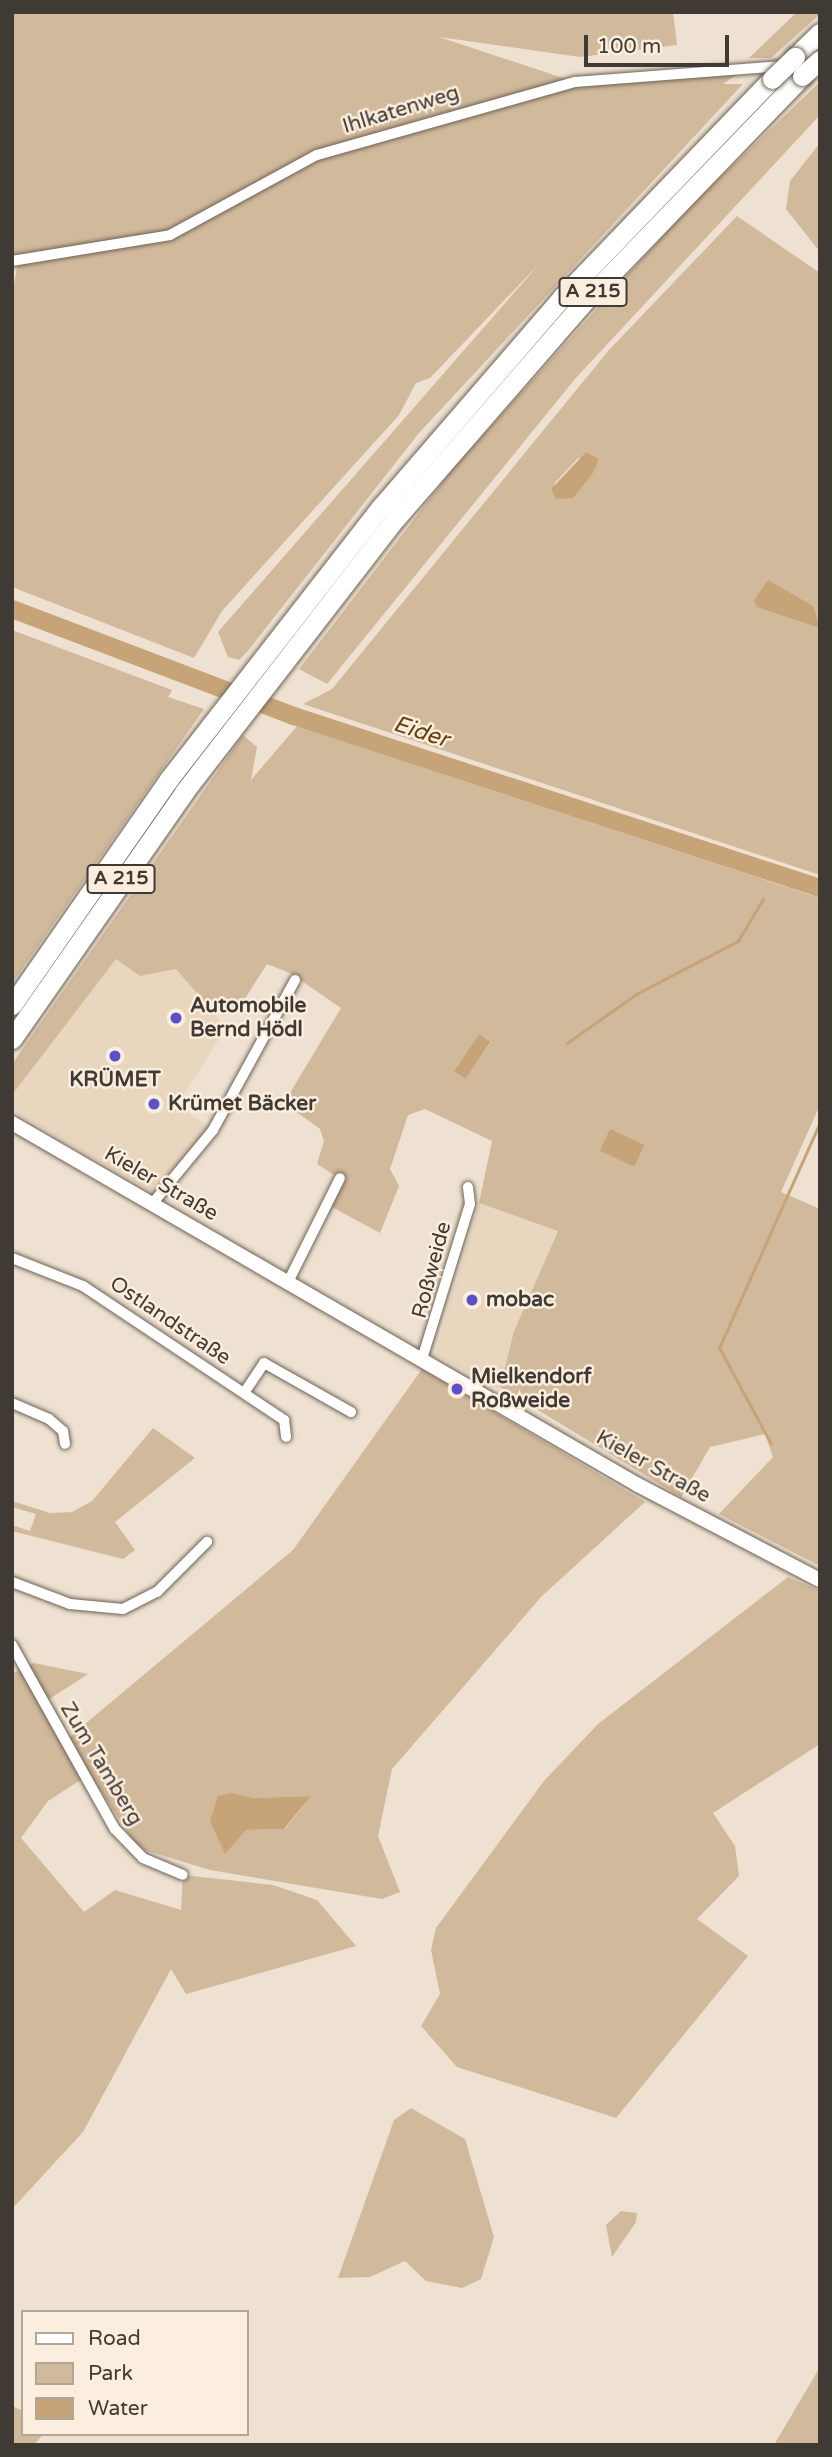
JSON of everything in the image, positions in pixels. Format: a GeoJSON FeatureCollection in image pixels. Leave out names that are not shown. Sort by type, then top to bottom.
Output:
{"type":"FeatureCollection","features":[{"type":"Feature","properties":{"kind":"highway","name":"A 215"},"geometry":{"type":"LineString","coordinates":[[12,1039],[236,722],[260,676],[499,369],[772,79],[820,33]]}},
{"type":"Feature","properties":{"kind":"highway","name":"A 215"},"geometry":{"type":"LineString","coordinates":[[12,1005],[217,716],[260,676],[521,372],[802,76],[820,62]]}},
{"type":"Feature","properties":{"kind":"street","name":"Ihlkatenweg"},"geometry":{"type":"LineString","coordinates":[[12,261],[170,235],[317,155],[575,82],[820,62]]}},
{"type":"Feature","properties":{"kind":"street"},"geometry":{"type":"LineString","coordinates":[[152,1203],[213,1130],[295,980]]}},
{"type":"Feature","properties":{"kind":"street","name":"Kieler Straße"},"geometry":{"type":"LineString","coordinates":[[12,1123],[638,1485],[820,1580]]}},
{"type":"Feature","properties":{"kind":"street"},"geometry":{"type":"LineString","coordinates":[[288,1282],[340,1178]]}},
{"type":"Feature","properties":{"kind":"street","name":"Roßweide"},"geometry":{"type":"LineString","coordinates":[[422,1359],[470,1203],[468,1187]]}},
{"type":"Feature","properties":{"kind":"street","name":"Ostlandstraße"},"geometry":{"type":"LineString","coordinates":[[12,1258],[83,1286],[284,1420],[286,1437]]}},
{"type":"Feature","properties":{"kind":"street"},"geometry":{"type":"LineString","coordinates":[[244,1393],[264,1363],[351,1412]]}},
{"type":"Feature","properties":{"kind":"street"},"geometry":{"type":"LineString","coordinates":[[12,1403],[49,1419],[63,1431],[65,1444]]}},
{"type":"Feature","properties":{"kind":"street"},"geometry":{"type":"LineString","coordinates":[[12,1582],[70,1604],[123,1609],[158,1592],[207,1542]]}},
{"type":"Feature","properties":{"kind":"street","name":"Zum Tamberg"},"geometry":{"type":"LineString","coordinates":[[12,1645],[114,1829],[143,1858],[183,1875]]}},
{"type":"Feature","properties":{"kind":"shaded area"},"geometry":{"type":"Polygon","coordinates":[[[116,959],[140,976],[176,969],[226,1028],[177,1105],[211,1129],[153,1193],[12,1110],[12,1095],[116,959]]]}},
{"type":"Feature","properties":{"kind":"shaded area"},"geometry":{"type":"Polygon","coordinates":[[[479,1203],[558,1231],[514,1331],[500,1390],[435,1355],[479,1203]]]}},
{"type":"Feature","properties":{"kind":"green space"},"geometry":{"type":"Polygon","coordinates":[[[12,12],[673,12],[677,45],[580,57],[439,37],[575,82],[745,69],[723,84],[743,84],[419,433],[247,652],[239,660],[228,657],[218,632],[540,263],[430,378],[416,383],[399,415],[222,611],[194,658],[12,587],[12,297],[19,255],[12,254],[12,12]]]}},
{"type":"Feature","properties":{"kind":"green space"},"geometry":{"type":"Polygon","coordinates":[[[797,12],[820,14],[771,58],[749,58],[797,12]]]}},
{"type":"Feature","properties":{"kind":"green space"},"geometry":{"type":"Polygon","coordinates":[[[820,82],[820,115],[575,379],[327,684],[299,669],[455,466],[690,206],[820,82]]]}},
{"type":"Feature","properties":{"kind":"green space"},"geometry":{"type":"Polygon","coordinates":[[[820,143],[820,252],[786,209],[790,181],[820,143]]]}},
{"type":"Feature","properties":{"kind":"green space"},"geometry":{"type":"Polygon","coordinates":[[[737,216],[820,273],[820,875],[303,704],[332,689],[609,350],[737,216]],[[578,458],[554,484],[573,498],[599,459],[578,458]]]}},
{"type":"Feature","properties":{"kind":"green space"},"geometry":{"type":"Polygon","coordinates":[[[12,630],[172,690],[168,697],[204,709],[12,983],[12,630]]]}},
{"type":"Feature","properties":{"kind":"green space"},"geometry":{"type":"Polygon","coordinates":[[[297,726],[820,898],[820,1105],[781,1192],[820,1209],[820,1566],[719,1514],[773,1457],[765,1434],[710,1447],[681,1497],[500,1387],[514,1331],[558,1231],[479,1203],[492,1141],[425,1109],[408,1115],[390,1169],[399,1186],[380,1233],[330,1206],[337,1177],[317,1164],[324,1141],[320,1129],[284,1103],[341,1008],[290,973],[267,964],[239,1008],[213,1012],[176,969],[140,976],[116,959],[12,1095],[12,1064],[243,735],[257,747],[251,780],[297,726]],[[479,1034],[454,1071],[465,1079],[491,1042],[479,1034]]]}},
{"type":"Feature","properties":{"kind":"green space"},"geometry":{"type":"Polygon","coordinates":[[[422,1369],[645,1502],[542,1596],[392,1769],[378,1836],[400,1892],[382,1899],[210,1870],[138,1848],[67,1739],[293,1550],[422,1369]],[[232,1793],[246,1830],[285,1829],[311,1796],[254,1798],[232,1793]]]}},
{"type":"Feature","properties":{"kind":"green space"},"geometry":{"type":"Polygon","coordinates":[[[153,1428],[195,1458],[115,1522],[135,1550],[123,1559],[12,1531],[12,1525],[30,1531],[36,1514],[12,1507],[12,1501],[50,1513],[72,1512],[92,1501],[153,1428]]]}},
{"type":"Feature","properties":{"kind":"green space"},"geometry":{"type":"Polygon","coordinates":[[[788,1577],[820,1591],[820,1744],[713,1813],[735,1846],[739,1876],[697,1919],[748,1956],[616,2118],[457,2067],[421,2026],[440,1994],[431,1950],[436,1928],[544,1781],[598,1724],[788,1577]]]}},
{"type":"Feature","properties":{"kind":"green space"},"geometry":{"type":"Polygon","coordinates":[[[34,1663],[88,1674],[42,1704],[82,1779],[48,1801],[21,1838],[84,1912],[115,1890],[181,1910],[183,1875],[273,1885],[317,1900],[356,1946],[186,1994],[171,1969],[83,2132],[12,2209],[12,1674],[34,1663]]]}},
{"type":"Feature","properties":{"kind":"green space"},"geometry":{"type":"Polygon","coordinates":[[[411,2108],[465,2139],[494,2237],[481,2279],[462,2288],[426,2281],[405,2261],[370,2277],[338,2278],[394,2120],[411,2108]]]}},
{"type":"Feature","properties":{"kind":"green space"},"geometry":{"type":"Polygon","coordinates":[[[621,2211],[637,2213],[636,2222],[612,2257],[606,2225],[621,2211]]]}},
{"type":"Feature","properties":{"kind":"green space"},"geometry":{"type":"Polygon","coordinates":[[[820,2367],[820,2445],[774,2445],[820,2367]]]}},
{"type":"Feature","properties":{"kind":"green space"},"geometry":{"type":"Polygon","coordinates":[[[12,2406],[21,2410],[21,2436],[42,2436],[33,2445],[12,2445],[12,2406]]]}},
{"type":"Feature","properties":{"kind":"water"},"geometry":{"type":"Polygon","coordinates":[[[586,452],[599,459],[593,473],[573,498],[556,499],[551,489],[586,452]]]}},
{"type":"Feature","properties":{"kind":"water"},"geometry":{"type":"Polygon","coordinates":[[[768,580],[813,606],[820,628],[757,607],[754,600],[768,580]]]}},
{"type":"Feature","properties":{"kind":"water"},"geometry":{"type":"Polygon","coordinates":[[[479,1034],[491,1042],[465,1079],[454,1071],[479,1034]]]}},
{"type":"Feature","properties":{"kind":"water"},"geometry":{"type":"Polygon","coordinates":[[[610,1129],[644,1145],[634,1167],[600,1151],[610,1129]]]}},
{"type":"Feature","properties":{"kind":"water"},"geometry":{"type":"Polygon","coordinates":[[[232,1793],[254,1798],[311,1796],[284,1829],[246,1830],[225,1854],[210,1821],[218,1796],[232,1793]]]}},
{"type":"Feature","properties":{"kind":"waterway","name":"Eider"},"geometry":{"type":"LineString","coordinates":[[12,609],[294,716],[820,888]]}},
{"type":"Feature","properties":{"kind":"waterway"},"geometry":{"type":"LineString","coordinates":[[567,1043],[638,993],[738,941],[763,899]]}},
{"type":"Feature","properties":{"kind":"waterway"},"geometry":{"type":"LineString","coordinates":[[771,1444],[719,1348],[820,1122]]}},
{"type":"Feature","properties":{"kind":"place","name":"Automobile Bernd Hödl"},"geometry":{"type":"Point","coordinates":[176,1018]}},
{"type":"Feature","properties":{"kind":"place","name":"KRÜMET"},"geometry":{"type":"Point","coordinates":[115,1056]}},
{"type":"Feature","properties":{"kind":"place","name":"Krümet Bäcker"},"geometry":{"type":"Point","coordinates":[154,1104]}},
{"type":"Feature","properties":{"kind":"place","name":"mobac"},"geometry":{"type":"Point","coordinates":[472,1300]}},
{"type":"Feature","properties":{"kind":"place","name":"Mielkendorf Roßweide"},"geometry":{"type":"Point","coordinates":[457,1389]}}]}
